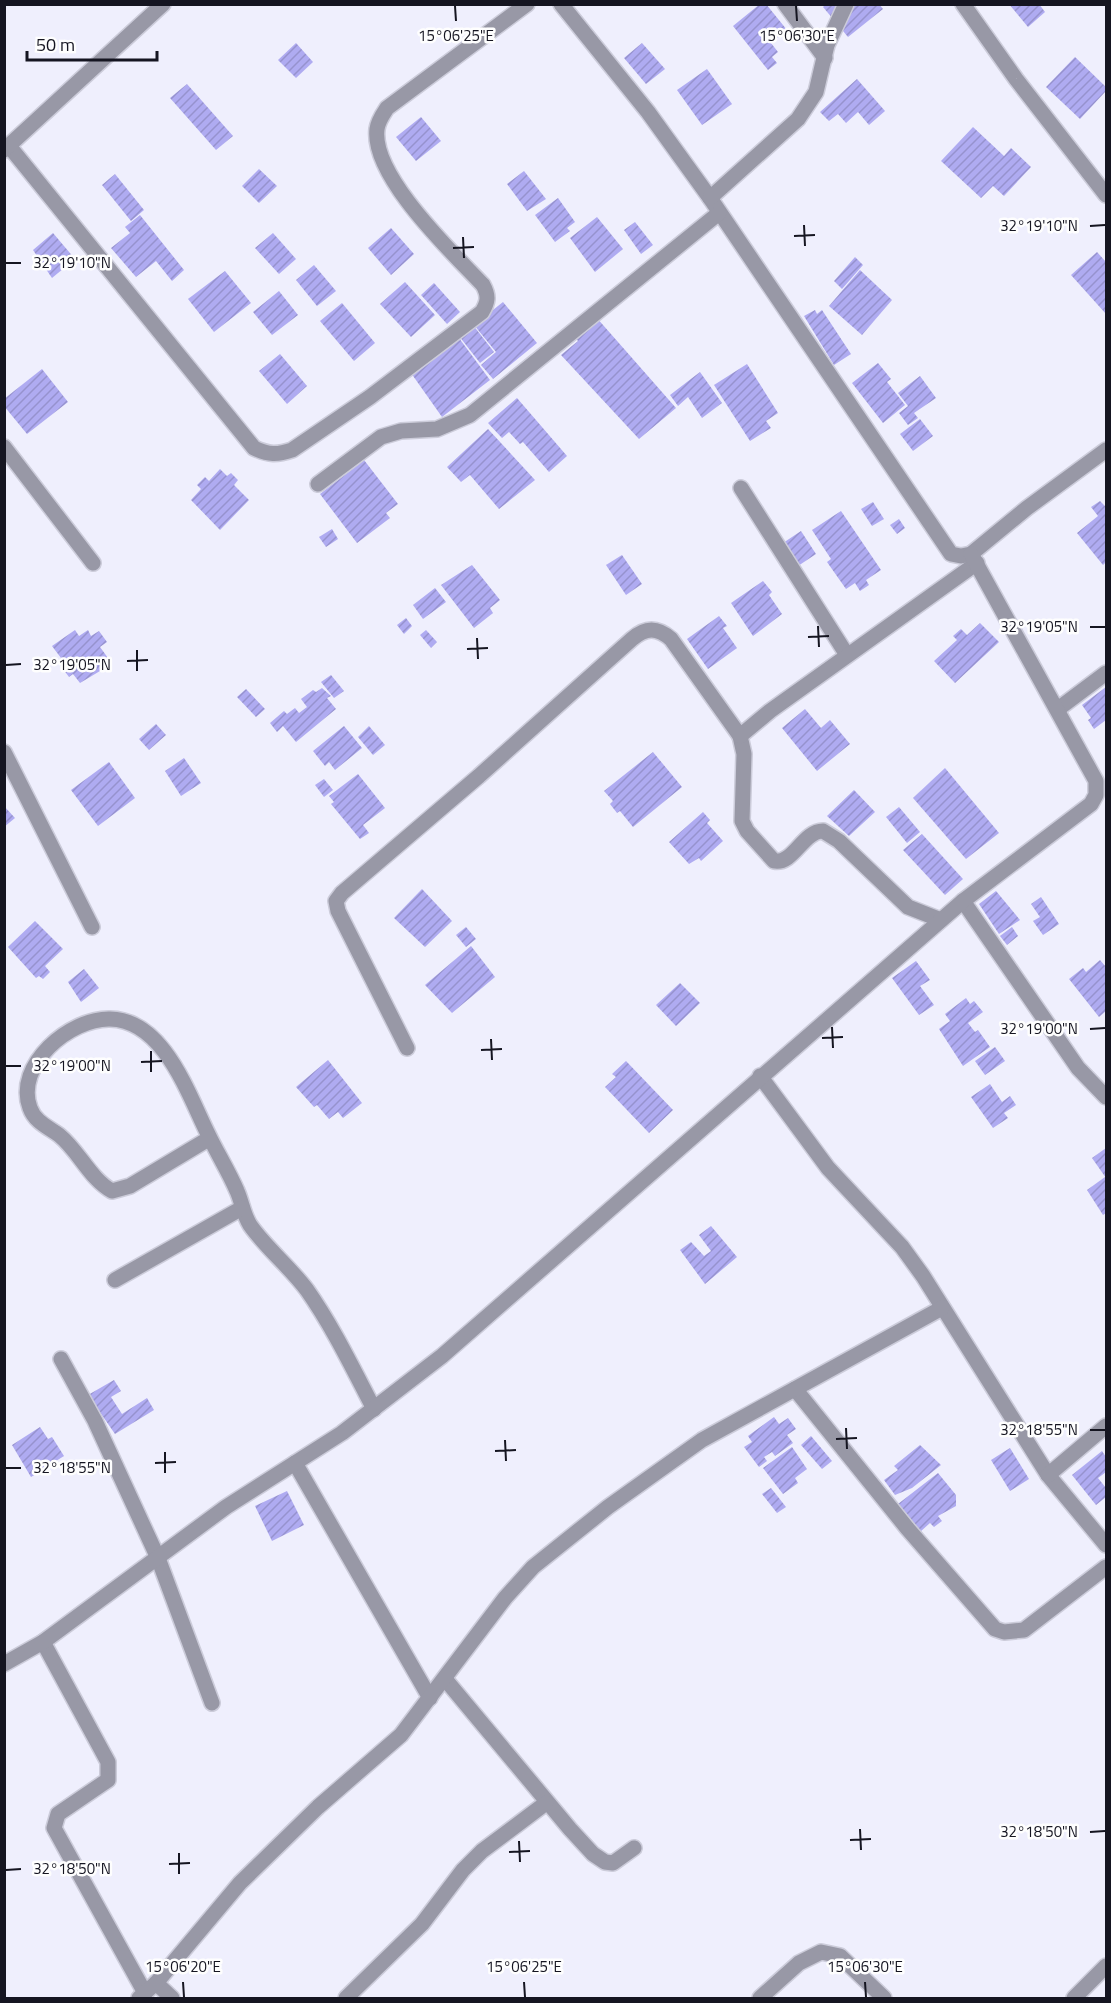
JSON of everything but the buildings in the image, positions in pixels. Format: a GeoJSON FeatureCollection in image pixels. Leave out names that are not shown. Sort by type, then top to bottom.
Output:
{"type":"FeatureCollection","features":[{"type":"Feature","properties":{"kind":"street"},"geometry":{"type":"LineString","coordinates":[[163,4],[7,148],[255,448],[266,453],[279,454],[292,450],[370,397],[482,312],[488,293],[426,224],[389,172],[378,143],[377,128],[387,108],[527,4]]}},
{"type":"Feature","properties":{"kind":"street"},"geometry":{"type":"LineString","coordinates":[[561,4],[648,112],[710,198],[944,546],[956,556],[974,558]]}},
{"type":"Feature","properties":{"kind":"street"},"geometry":{"type":"LineString","coordinates":[[785,4],[825,58]]}},
{"type":"Feature","properties":{"kind":"street"},"geometry":{"type":"LineString","coordinates":[[710,198],[798,119],[816,92],[827,45],[846,4]]}},
{"type":"Feature","properties":{"kind":"street"},"geometry":{"type":"LineString","coordinates":[[963,4],[1016,79],[1107,195]]}},
{"type":"Feature","properties":{"kind":"street"},"geometry":{"type":"LineString","coordinates":[[318,484],[381,437],[401,431],[437,429],[470,415],[719,213]]}},
{"type":"Feature","properties":{"kind":"street"},"geometry":{"type":"LineString","coordinates":[[4,447],[93,563]]}},
{"type":"Feature","properties":{"kind":"street"},"geometry":{"type":"LineString","coordinates":[[740,736],[757,720],[974,558],[1026,508],[1107,450]]}},
{"type":"Feature","properties":{"kind":"street"},"geometry":{"type":"LineString","coordinates":[[741,489],[847,655]]}},
{"type":"Feature","properties":{"kind":"street"},"geometry":{"type":"LineString","coordinates":[[4,1664],[43,1642],[226,1507],[374,1409],[481,1323],[963,901],[1091,804],[1102,783],[974,558]]}},
{"type":"Feature","properties":{"kind":"street"},"geometry":{"type":"LineString","coordinates":[[407,1048],[338,911],[336,901],[342,893],[479,776],[642,631],[653,629],[662,631],[671,639],[740,736],[744,754],[742,821],[747,831],[774,861],[785,859],[809,835],[823,831],[839,841],[908,906],[942,920]]}},
{"type":"Feature","properties":{"kind":"street"},"geometry":{"type":"LineString","coordinates":[[1058,709],[1107,673]]}},
{"type":"Feature","properties":{"kind":"street"},"geometry":{"type":"LineString","coordinates":[[4,752],[92,927]]}},
{"type":"Feature","properties":{"kind":"street"},"geometry":{"type":"LineString","coordinates":[[963,901],[1078,1068],[1107,1097]]}},
{"type":"Feature","properties":{"kind":"street"},"geometry":{"type":"LineString","coordinates":[[210,1138],[130,1185],[112,1191],[61,1137],[36,1120],[29,1107],[27,1094],[30,1079],[40,1056],[56,1039],[82,1023],[100,1019],[128,1022],[153,1039],[189,1094],[236,1189],[251,1226],[305,1287],[322,1312],[374,1409]]}},
{"type":"Feature","properties":{"kind":"street"},"geometry":{"type":"LineString","coordinates":[[760,1077],[828,1168],[902,1247],[1048,1475],[1107,1545]]}},
{"type":"Feature","properties":{"kind":"street"},"geometry":{"type":"LineString","coordinates":[[115,1280],[242,1208]]}},
{"type":"Feature","properties":{"kind":"street"},"geometry":{"type":"LineString","coordinates":[[43,1642],[103,1750],[110,1772],[108,1780],[58,1814],[54,1828],[142,1996],[156,1983],[240,1883],[318,1808],[401,1736],[505,1598],[533,1567],[672,1460],[734,1421],[942,1308]]}},
{"type":"Feature","properties":{"kind":"street"},"geometry":{"type":"LineString","coordinates":[[61,1359],[95,1422],[158,1558],[212,1703]]}},
{"type":"Feature","properties":{"kind":"street"},"geometry":{"type":"LineString","coordinates":[[795,1389],[908,1528],[995,1629],[1004,1632],[1024,1630],[1107,1567]]}},
{"type":"Feature","properties":{"kind":"street"},"geometry":{"type":"LineString","coordinates":[[1048,1475],[1107,1426]]}},
{"type":"Feature","properties":{"kind":"street"},"geometry":{"type":"LineString","coordinates":[[295,1463],[430,1698]]}},
{"type":"Feature","properties":{"kind":"street"},"geometry":{"type":"LineString","coordinates":[[445,1679],[546,1803],[593,1854],[605,1862],[613,1863],[622,1859],[634,1848]]}},
{"type":"Feature","properties":{"kind":"street"},"geometry":{"type":"LineString","coordinates":[[346,1998],[422,1924],[463,1869],[482,1851],[546,1803]]}},
{"type":"Feature","properties":{"kind":"street"},"geometry":{"type":"LineString","coordinates":[[760,1998],[799,1963],[821,1952],[840,1956],[884,1998]]}},
{"type":"Feature","properties":{"kind":"street"},"geometry":{"type":"LineString","coordinates":[[1074,1998],[1107,1966]]}},
{"type":"Feature","properties":{"kind":"street"},"geometry":{"type":"LineString","coordinates":[[156,1983],[171,1998]]}}]}
